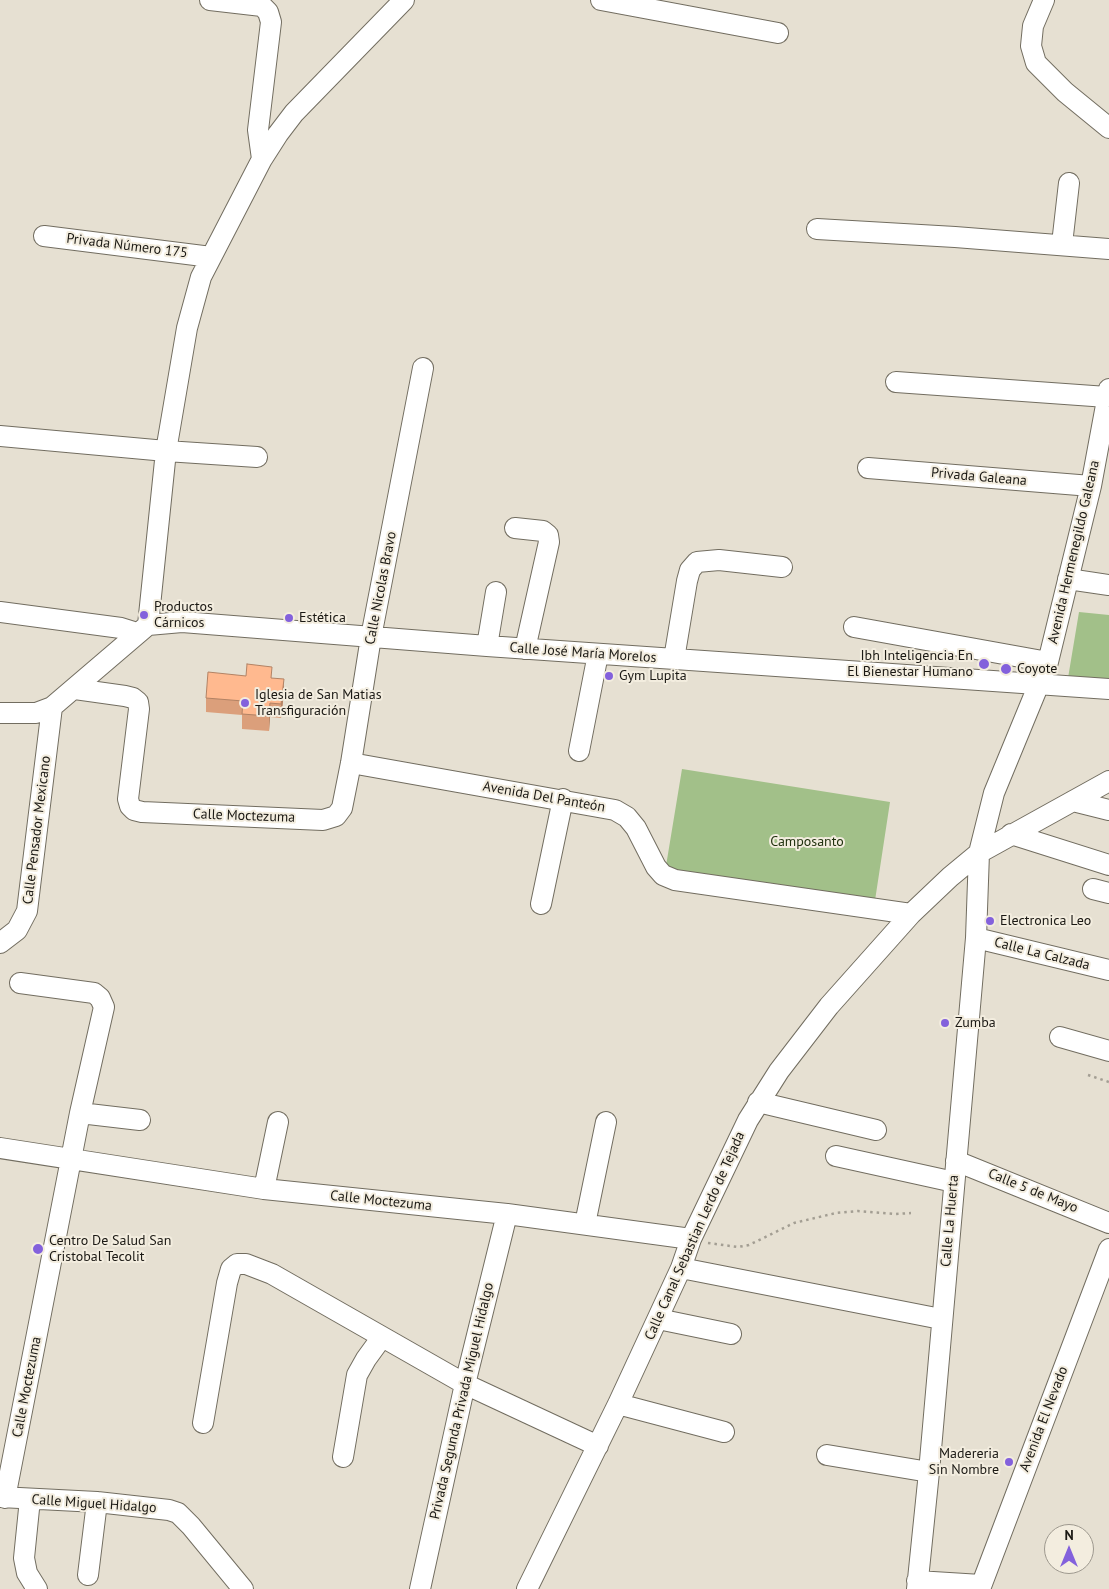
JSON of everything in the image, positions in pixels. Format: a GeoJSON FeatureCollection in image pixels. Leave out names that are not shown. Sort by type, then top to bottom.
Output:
{"type":"FeatureCollection","features":[{"type":"Feature","properties":{"kind":"street"},"geometry":{"type":"LineString","coordinates":[[210,0],[262,6],[268,12],[271,22],[258,130],[262,160]]}},
{"type":"Feature","properties":{"kind":"street"},"geometry":{"type":"LineString","coordinates":[[0,713],[36,713],[52,707],[142,629],[166,451],[187,328],[201,277],[262,160],[294,113],[404,0]]}},
{"type":"Feature","properties":{"kind":"street"},"geometry":{"type":"LineString","coordinates":[[601,0],[778,33]]}},
{"type":"Feature","properties":{"kind":"street"},"geometry":{"type":"LineString","coordinates":[[1044,0],[1033,26],[1031,46],[1036,63],[1065,92],[1109,128]]}},
{"type":"Feature","properties":{"kind":"street"},"geometry":{"type":"LineString","coordinates":[[1062,244],[1069,183]]}},
{"type":"Feature","properties":{"kind":"street"},"geometry":{"type":"LineString","coordinates":[[817,229],[1062,244],[1109,249]]}},
{"type":"Feature","properties":{"kind":"street","name":"Privada Número 175"},"geometry":{"type":"LineString","coordinates":[[44,236],[210,257]]}},
{"type":"Feature","properties":{"kind":"street","name":"Calle Nicolas Bravo"},"geometry":{"type":"LineString","coordinates":[[342,808],[423,368]]}},
{"type":"Feature","properties":{"kind":"street"},"geometry":{"type":"LineString","coordinates":[[896,382],[1108,393]]}},
{"type":"Feature","properties":{"kind":"street","name":"Avenida Hermenegildo Galeana"},"geometry":{"type":"LineString","coordinates":[[979,853],[994,793],[1041,685],[1048,662],[1091,486],[1108,393]]}},
{"type":"Feature","properties":{"kind":"street"},"geometry":{"type":"LineString","coordinates":[[0,436],[257,457]]}},
{"type":"Feature","properties":{"kind":"street","name":"Privada Galeana"},"geometry":{"type":"LineString","coordinates":[[868,468],[1091,486]]}},
{"type":"Feature","properties":{"kind":"street"},"geometry":{"type":"LineString","coordinates":[[515,528],[543,531],[548,535],[549,542],[525,649]]}},
{"type":"Feature","properties":{"kind":"street"},"geometry":{"type":"LineString","coordinates":[[674,659],[687,581],[690,570],[697,562],[719,560],[782,567]]}},
{"type":"Feature","properties":{"kind":"street"},"geometry":{"type":"LineString","coordinates":[[1068,578],[1109,585]]}},
{"type":"Feature","properties":{"kind":"street"},"geometry":{"type":"LineString","coordinates":[[486,646],[496,592]]}},
{"type":"Feature","properties":{"kind":"street","name":"Calle José María Morelos"},"geometry":{"type":"LineString","coordinates":[[0,612],[121,628],[142,629],[182,622],[525,649],[1109,689]]}},
{"type":"Feature","properties":{"kind":"street"},"geometry":{"type":"LineString","coordinates":[[854,627],[1048,662]]}},
{"type":"Feature","properties":{"kind":"street"},"geometry":{"type":"LineString","coordinates":[[579,751],[598,654]]}},
{"type":"Feature","properties":{"kind":"street","name":"Calle Moctezuma"},"geometry":{"type":"LineString","coordinates":[[75,689],[126,696],[138,702],[139,709],[128,799],[130,806],[142,812],[323,820],[336,816],[342,808]]}},
{"type":"Feature","properties":{"kind":"street","name":"Calle Pensador Mexicano"},"geometry":{"type":"LineString","coordinates":[[0,943],[17,930],[27,910],[52,707]]}},
{"type":"Feature","properties":{"kind":"street","name":"Avenida Del Panteón"},"geometry":{"type":"LineString","coordinates":[[351,764],[615,810],[627,817],[636,828],[656,867],[663,875],[675,880],[911,914]]}},
{"type":"Feature","properties":{"kind":"street","name":"Calle Canal Sebastian Lerdo de Tejada"},"geometry":{"type":"LineString","coordinates":[[528,1589],[618,1404],[681,1268],[691,1239],[758,1102],[818,1019],[911,914],[979,853],[1109,781]]}},
{"type":"Feature","properties":{"kind":"street"},"geometry":{"type":"LineString","coordinates":[[541,904],[563,800]]}},
{"type":"Feature","properties":{"kind":"street"},"geometry":{"type":"LineString","coordinates":[[1073,801],[1109,810]]}},
{"type":"Feature","properties":{"kind":"street"},"geometry":{"type":"LineString","coordinates":[[1011,834],[1109,865]]}},
{"type":"Feature","properties":{"kind":"street","name":"Calle La Huerta"},"geometry":{"type":"LineString","coordinates":[[917,1585],[929,1472],[976,938],[979,853]]}},
{"type":"Feature","properties":{"kind":"street","name":"Calle La Calzada"},"geometry":{"type":"LineString","coordinates":[[976,938],[1109,970]]}},
{"type":"Feature","properties":{"kind":"street","name":"Calle Moctezuma"},"geometry":{"type":"LineString","coordinates":[[2,1498],[80,1112],[104,1007],[100,998],[94,993],[20,983]]}},
{"type":"Feature","properties":{"kind":"street"},"geometry":{"type":"LineString","coordinates":[[1060,1037],[1109,1052]]}},
{"type":"Feature","properties":{"kind":"street"},"geometry":{"type":"LineString","coordinates":[[758,1102],[876,1130]]}},
{"type":"Feature","properties":{"kind":"street"},"geometry":{"type":"LineString","coordinates":[[80,1112],[140,1120]]}},
{"type":"Feature","properties":{"kind":"street"},"geometry":{"type":"LineString","coordinates":[[264,1189],[278,1122]]}},
{"type":"Feature","properties":{"kind":"street"},"geometry":{"type":"LineString","coordinates":[[585,1224],[606,1122]]}},
{"type":"Feature","properties":{"kind":"street","name":"Calle Moctezuma"},"geometry":{"type":"LineString","coordinates":[[0,1148],[264,1189],[507,1214],[691,1239]]}},
{"type":"Feature","properties":{"kind":"street"},"geometry":{"type":"LineString","coordinates":[[836,1156],[954,1182]]}},
{"type":"Feature","properties":{"kind":"street","name":"Calle 5 de Mayo"},"geometry":{"type":"LineString","coordinates":[[956,1161],[1109,1223]]}},
{"type":"Feature","properties":{"kind":"street","name":"Privada Segunda Privada Miguel Hidalgo"},"geometry":{"type":"LineString","coordinates":[[420,1589],[465,1384],[507,1214]]}},
{"type":"Feature","properties":{"kind":"street","name":"Avenida El Nevado"},"geometry":{"type":"LineString","coordinates":[[981,1587],[1109,1249]]}},
{"type":"Feature","properties":{"kind":"street"},"geometry":{"type":"LineString","coordinates":[[203,1423],[227,1283],[231,1269],[237,1264],[246,1264],[272,1274],[465,1384],[598,1446]]}},
{"type":"Feature","properties":{"kind":"street"},"geometry":{"type":"LineString","coordinates":[[681,1268],[942,1319]]}},
{"type":"Feature","properties":{"kind":"street"},"geometry":{"type":"LineString","coordinates":[[658,1319],[731,1334]]}},
{"type":"Feature","properties":{"kind":"street"},"geometry":{"type":"LineString","coordinates":[[343,1456],[357,1375],[382,1337]]}},
{"type":"Feature","properties":{"kind":"street"},"geometry":{"type":"LineString","coordinates":[[618,1404],[724,1432]]}},
{"type":"Feature","properties":{"kind":"street"},"geometry":{"type":"LineString","coordinates":[[827,1455],[929,1472]]}},
{"type":"Feature","properties":{"kind":"street","name":"Calle Miguel Hidalgo"},"geometry":{"type":"LineString","coordinates":[[2,1498],[97,1502],[157,1508],[178,1513],[243,1589]]}},
{"type":"Feature","properties":{"kind":"street"},"geometry":{"type":"LineString","coordinates":[[30,1499],[24,1558],[27,1573],[37,1589]]}},
{"type":"Feature","properties":{"kind":"street"},"geometry":{"type":"LineString","coordinates":[[88,1575],[97,1502]]}},
{"type":"Feature","properties":{"kind":"street"},"geometry":{"type":"LineString","coordinates":[[917,1585],[981,1587]]}},
{"type":"Feature","properties":{"kind":"path"},"geometry":{"type":"LineString","coordinates":[[1088,1075],[1109,1082]]}},
{"type":"Feature","properties":{"kind":"path"},"geometry":{"type":"LineString","coordinates":[[691,1239],[738,1247],[749,1245],[778,1229],[815,1217],[858,1211],[896,1214],[912,1213]]}},
{"type":"Feature","properties":{"kind":"green space"},"geometry":{"type":"Polygon","coordinates":[[[1079,612],[1109,615],[1109,682],[1068,678],[1079,612]]]}},
{"type":"Feature","properties":{"kind":"green space","name":"Camposanto"},"geometry":{"type":"Polygon","coordinates":[[[682,769],[890,802],[874,907],[665,872],[682,769]]]}},
{"type":"Feature","properties":{"kind":"building"},"geometry":{"type":"Polygon","coordinates":[[[247,664],[272,667],[271,678],[284,679],[281,704],[270,703],[269,716],[242,714],[243,701],[206,698],[208,672],[246,676],[247,664]]]}},
{"type":"Feature","properties":{"kind":"place","name":"Productos Cárnicos"},"geometry":{"type":"Point","coordinates":[144,615]}},
{"type":"Feature","properties":{"kind":"place","name":"Estética"},"geometry":{"type":"Point","coordinates":[289,618]}},
{"type":"Feature","properties":{"kind":"place","name":"Ibh Inteligencia En El Bienestar Humano"},"geometry":{"type":"Point","coordinates":[984,664]}},
{"type":"Feature","properties":{"kind":"place","name":"Coyote"},"geometry":{"type":"Point","coordinates":[1006,669]}},
{"type":"Feature","properties":{"kind":"place","name":"Gym Lupita"},"geometry":{"type":"Point","coordinates":[609,676]}},
{"type":"Feature","properties":{"kind":"place","name":"Iglesia de San Matias Transfiguración"},"geometry":{"type":"Point","coordinates":[245,703]}},
{"type":"Feature","properties":{"kind":"place","name":"Electronica Leo"},"geometry":{"type":"Point","coordinates":[990,921]}},
{"type":"Feature","properties":{"kind":"place","name":"Zumba"},"geometry":{"type":"Point","coordinates":[945,1023]}},
{"type":"Feature","properties":{"kind":"place","name":"Centro De Salud San Cristobal Tecolit"},"geometry":{"type":"Point","coordinates":[38,1249]}},
{"type":"Feature","properties":{"kind":"place","name":"Madereria Sin Nombre"},"geometry":{"type":"Point","coordinates":[1009,1462]}}]}
